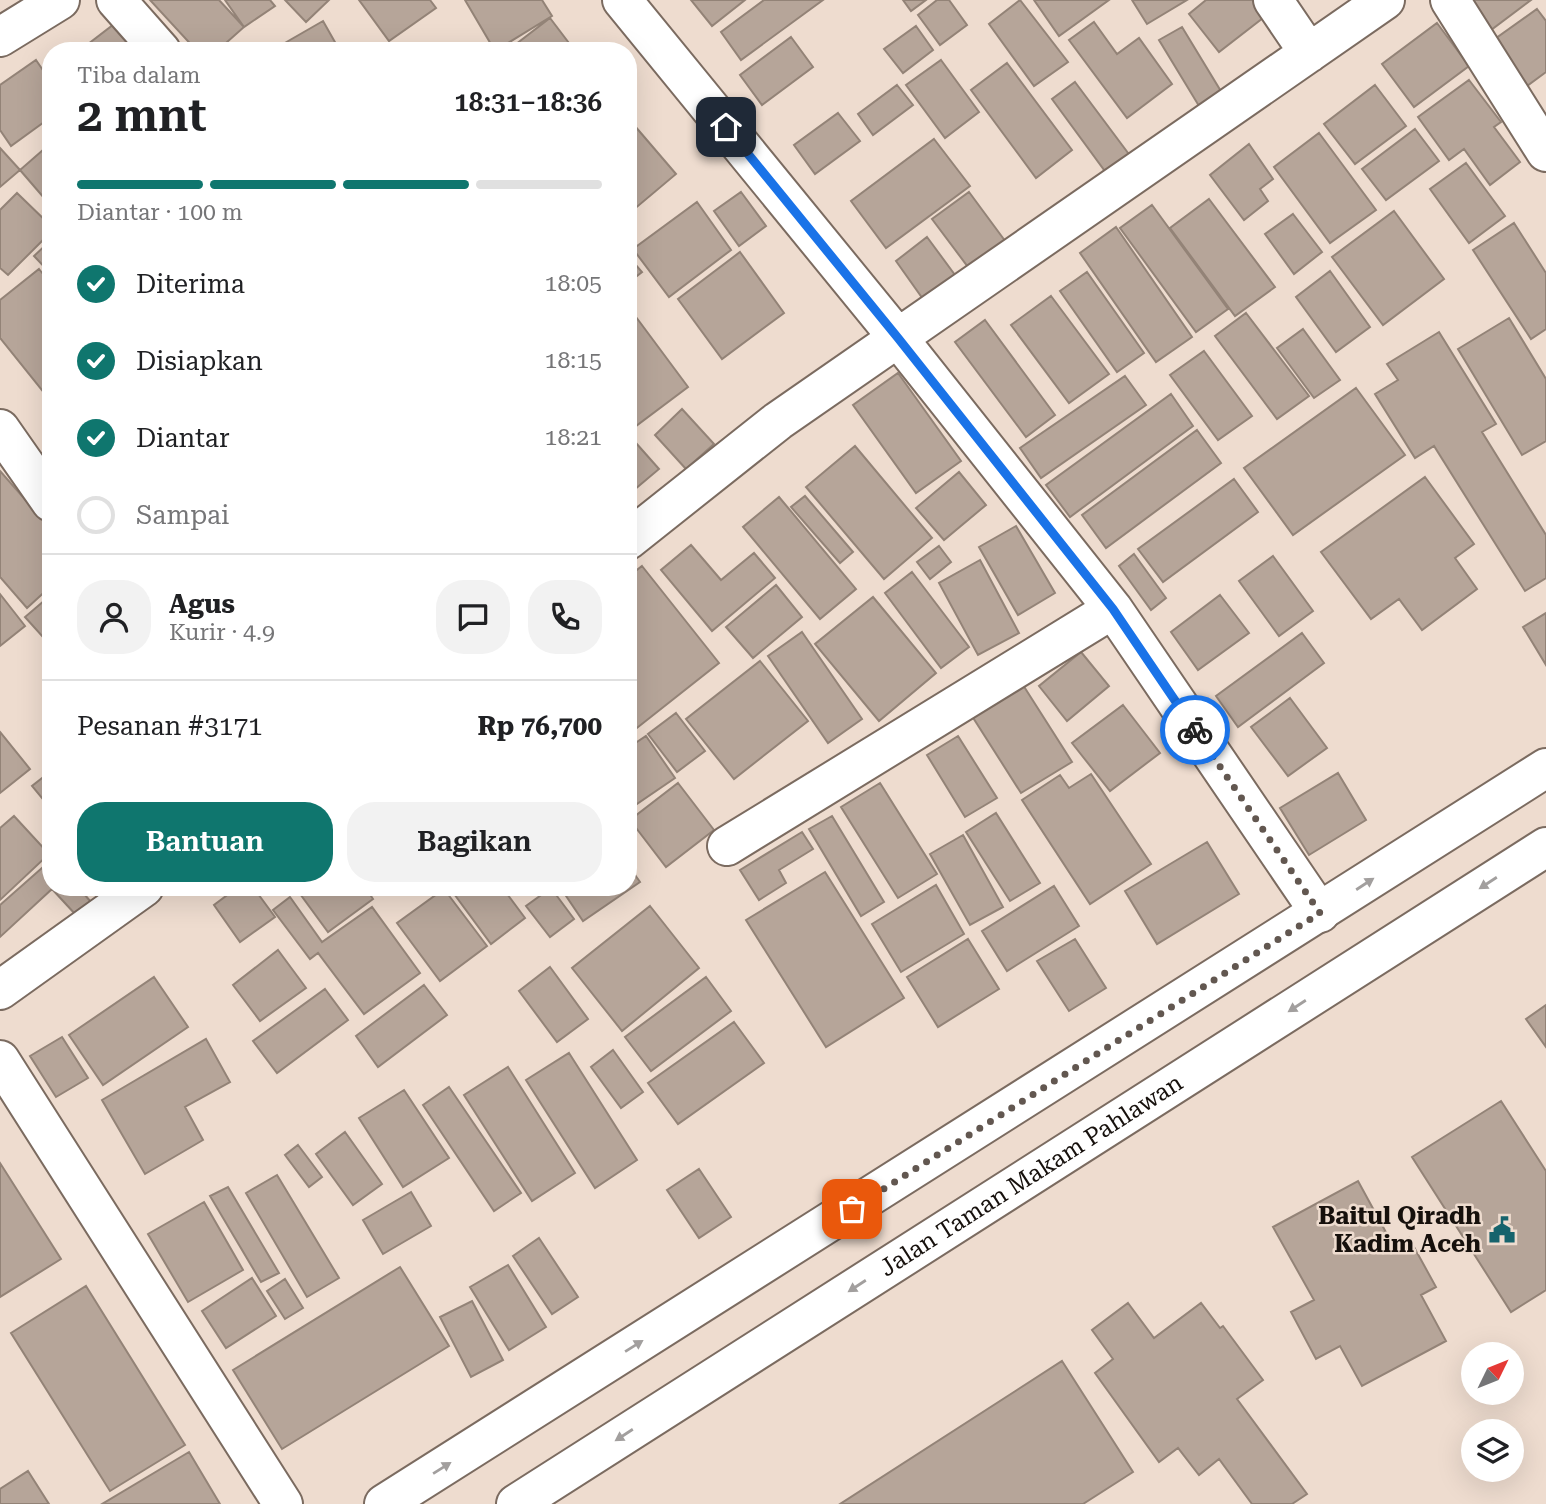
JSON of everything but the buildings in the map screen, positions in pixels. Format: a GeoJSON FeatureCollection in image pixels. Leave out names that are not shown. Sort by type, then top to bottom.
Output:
{"type":"FeatureCollection","features":[{"type":"Feature","properties":{"kind":"street"},"geometry":{"type":"LineString","coordinates":[[0,37],[60,0]]}},
{"type":"Feature","properties":{"kind":"street"},"geometry":{"type":"LineString","coordinates":[[116,0],[153,42]]}},
{"type":"Feature","properties":{"kind":"street"},"geometry":{"type":"LineString","coordinates":[[622,0],[898,338],[1113,609],[1320,913]]}},
{"type":"Feature","properties":{"kind":"street"},"geometry":{"type":"LineString","coordinates":[[1273,0],[1309,52]]}},
{"type":"Feature","properties":{"kind":"street"},"geometry":{"type":"LineString","coordinates":[[637,533],[778,421],[1385,0]]}},
{"type":"Feature","properties":{"kind":"street"},"geometry":{"type":"LineString","coordinates":[[1450,0],[1546,152]]}},
{"type":"Feature","properties":{"kind":"street"},"geometry":{"type":"LineString","coordinates":[[0,429],[42,489]]}},
{"type":"Feature","properties":{"kind":"street"},"geometry":{"type":"LineString","coordinates":[[727,846],[1113,609]]}},
{"type":"Feature","properties":{"kind":"street"},"geometry":{"type":"LineString","coordinates":[[384,1504],[1546,768]]}},
{"type":"Feature","properties":{"kind":"street","name":"Jalan Taman Makam Pahlawan"},"geometry":{"type":"LineString","coordinates":[[516,1504],[1546,846]]}},
{"type":"Feature","properties":{"kind":"street"},"geometry":{"type":"LineString","coordinates":[[0,990],[131,896]]}},
{"type":"Feature","properties":{"kind":"street"},"geometry":{"type":"LineString","coordinates":[[0,1060],[283,1504]]}},
{"type":"Feature","properties":{"kind":"way so far"},"geometry":{"type":"LineString","coordinates":[[852,1209],[1320,913],[1195,730]]}},
{"type":"Feature","properties":{"kind":"place","name":"Baitul Qiradh Kadim Aceh"},"geometry":{"type":"Point","coordinates":[1502,1230]}},
{"type":"Feature","properties":{"kind":"route"},"geometry":{"type":"LineString","coordinates":[[726,127],[1113,609],[1195,730]]}}]}
